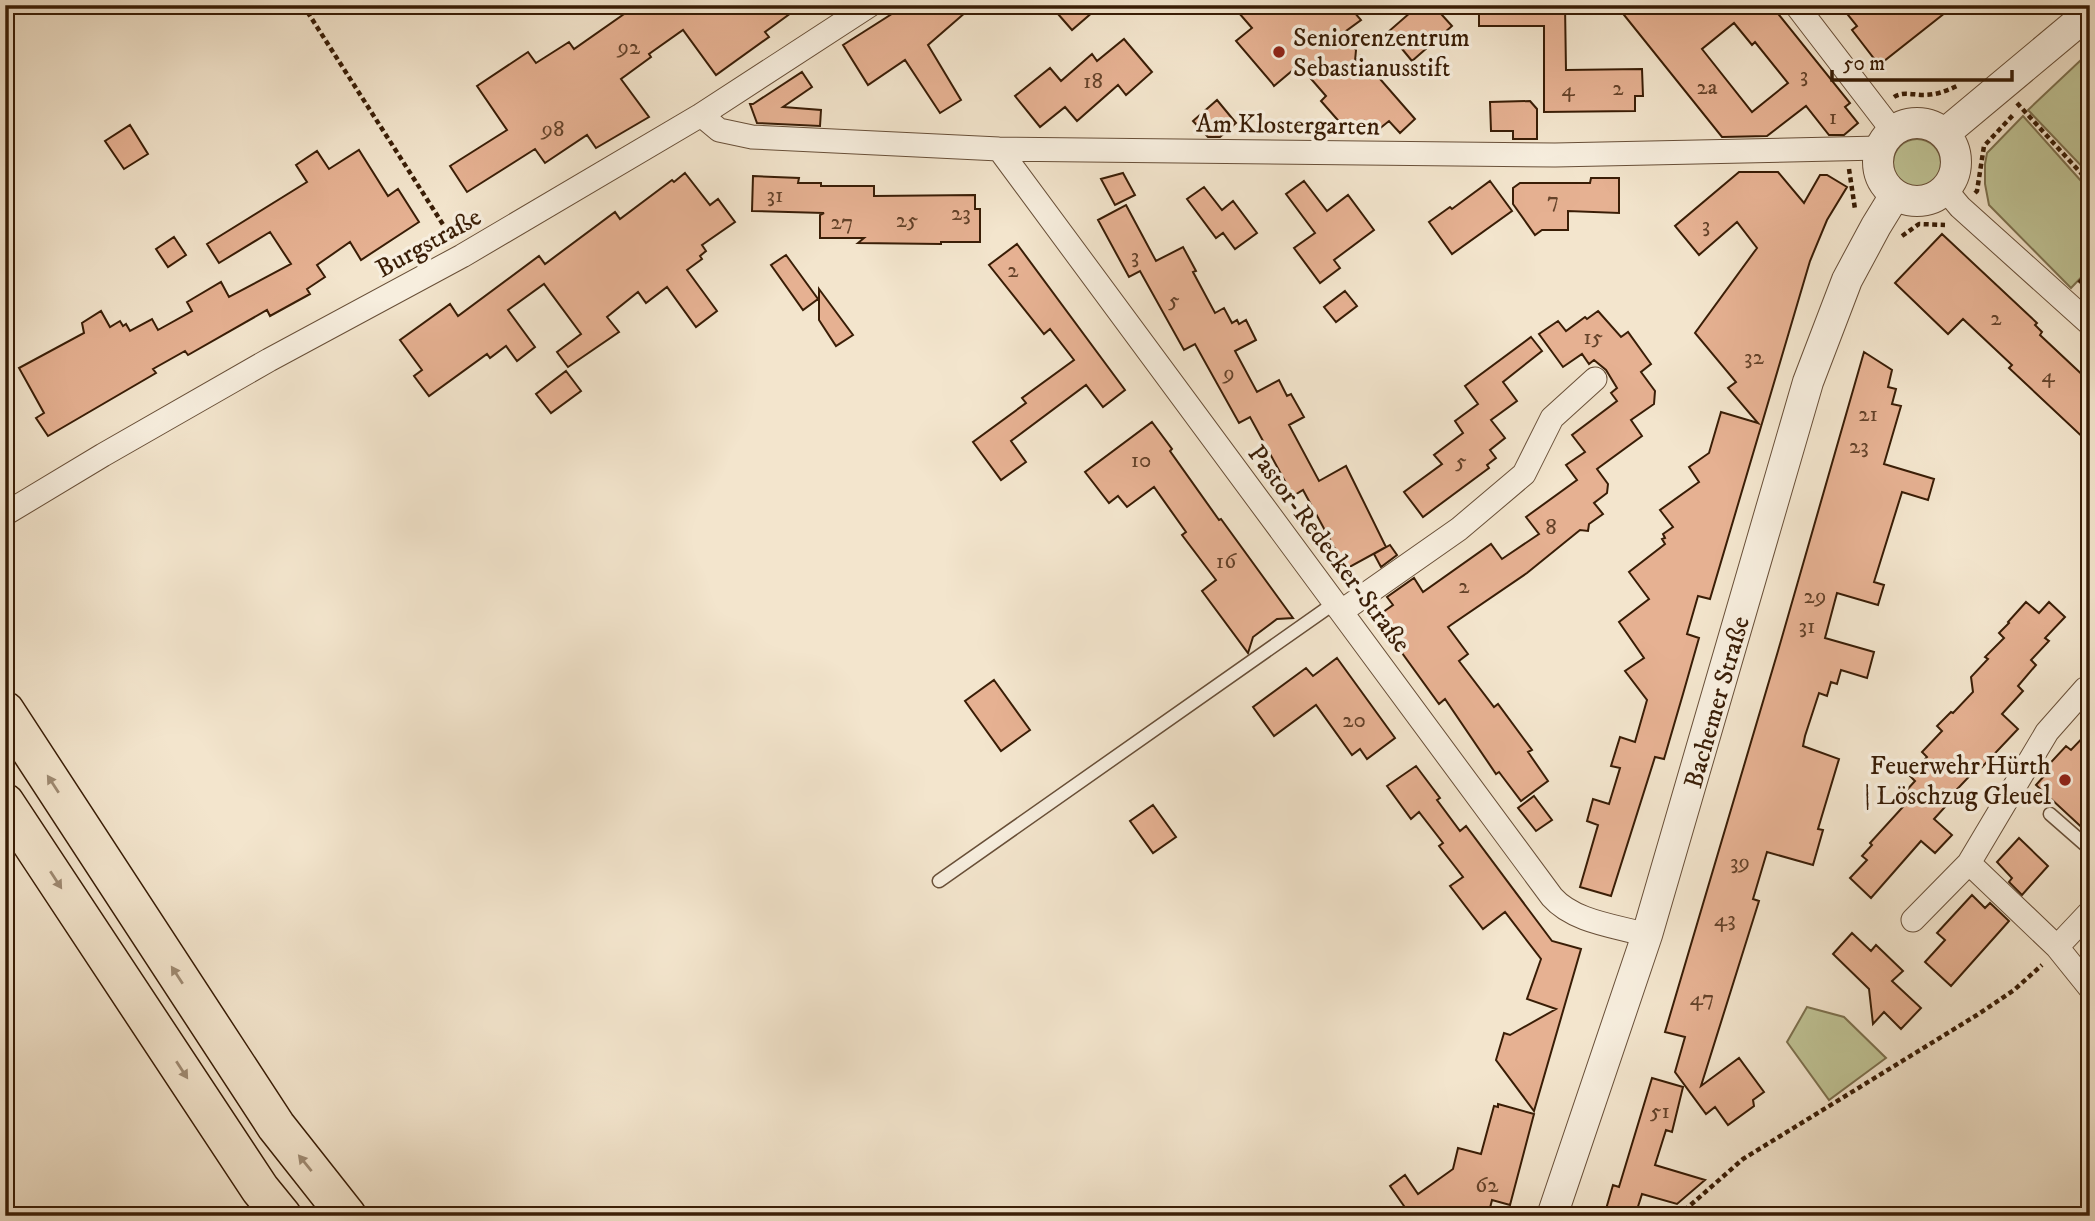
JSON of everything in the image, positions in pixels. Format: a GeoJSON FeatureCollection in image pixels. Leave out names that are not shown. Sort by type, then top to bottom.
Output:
{"type":"FeatureCollection","features":[{"type":"Feature","properties":{"kind":"highway"},"geometry":{"type":"LineString","coordinates":[[5,711],[276,1126],[348,1216]]}},
{"type":"Feature","properties":{"kind":"highway"},"geometry":{"type":"LineString","coordinates":[[5,803],[260,1189],[282,1216]]}},
{"type":"Feature","properties":{"kind":"street","name":"Burgstraße"},"geometry":{"type":"LineString","coordinates":[[5,514],[269,360],[462,256],[701,115],[870,5]]}},
{"type":"Feature","properties":{"kind":"street"},"geometry":{"type":"LineString","coordinates":[[1796,5],[1886,139]]}},
{"type":"Feature","properties":{"kind":"street"},"geometry":{"type":"LineString","coordinates":[[1944,134],[2090,12]]}},
{"type":"Feature","properties":{"kind":"street","name":"Am Klostergarten"},"geometry":{"type":"LineString","coordinates":[[701,115],[719,130],[752,137],[999,149],[1555,155],[1886,139]]}},
{"type":"Feature","properties":{"kind":"street"},"geometry":{"type":"LineString","coordinates":[[1918,122],[1937,128],[1944,134],[1952,145],[1956,158],[1953,178],[1945,189],[1931,198],[1918,201],[1895,195],[1881,178],[1877,162],[1886,139],[1905,124],[1918,122]]}},
{"type":"Feature","properties":{"kind":"street","name":"Pastor-Redecker-Straße"},"geometry":{"type":"LineString","coordinates":[[999,149],[1562,908],[1647,936]]}},
{"type":"Feature","properties":{"kind":"street"},"geometry":{"type":"LineString","coordinates":[[1945,189],[1960,207],[2090,324]]}},
{"type":"Feature","properties":{"kind":"street","name":"Bachemer Straße"},"geometry":{"type":"LineString","coordinates":[[1552,1216],[1647,936],[1808,382],[1847,280],[1895,195]]}},
{"type":"Feature","properties":{"kind":"street"},"geometry":{"type":"LineString","coordinates":[[1339,607],[1459,530],[1524,474],[1552,418],[1595,379]]}},
{"type":"Feature","properties":{"kind":"street"},"geometry":{"type":"LineString","coordinates":[[1913,920],[1969,863],[2047,732],[2085,690]]}},
{"type":"Feature","properties":{"kind":"street"},"geometry":{"type":"LineString","coordinates":[[1969,863],[2057,947],[2090,988]]}},
{"type":"Feature","properties":{"kind":"street"},"geometry":{"type":"LineString","coordinates":[[2057,947],[2090,912]]}},
{"type":"Feature","properties":{"kind":"lane"},"geometry":{"type":"LineString","coordinates":[[939,881],[1339,607]]}},
{"type":"Feature","properties":{"kind":"lane"},"geometry":{"type":"LineString","coordinates":[[2050,814],[2090,849]]}},
{"type":"Feature","properties":{"kind":"path"},"geometry":{"type":"LineString","coordinates":[[303,5],[462,256]]}},
{"type":"Feature","properties":{"kind":"path"},"geometry":{"type":"LineString","coordinates":[[2001,86],[2090,183]]}},
{"type":"Feature","properties":{"kind":"path"},"geometry":{"type":"LineString","coordinates":[[1678,1216],[1752,1153],[2014,990],[2048,960],[2057,947]]}},
{"type":"Feature","properties":{"kind":"green space"},"geometry":{"type":"Polygon","coordinates":[[[2083,58],[2090,104],[2090,175],[2028,110],[2083,58]]]}},
{"type":"Feature","properties":{"kind":"green space"},"geometry":{"type":"Polygon","coordinates":[[[2023,116],[2090,191],[2090,268],[2071,288],[1989,205],[1985,184],[1987,153],[2023,116]]]}},
{"type":"Feature","properties":{"kind":"green space"},"geometry":{"type":"Polygon","coordinates":[[[1917,139],[1934,146],[1941,163],[1934,180],[1917,187],[1900,180],[1893,163],[1900,146],[1917,139]]]}},
{"type":"Feature","properties":{"kind":"green space"},"geometry":{"type":"Polygon","coordinates":[[[1807,1007],[1844,1017],[1886,1058],[1829,1100],[1787,1042],[1807,1007]]]}},
{"type":"Feature","properties":{"kind":"building"},"geometry":{"type":"Polygon","coordinates":[[[637,5],[802,5],[765,32],[769,37],[716,75],[683,30],[649,54],[651,57],[621,79],[649,117],[596,148],[587,135],[545,163],[535,149],[467,192],[450,166],[507,130],[477,86],[528,52],[536,63],[569,42],[574,49],[637,5]]]}},
{"type":"Feature","properties":{"kind":"building"},"geometry":{"type":"Polygon","coordinates":[[[906,5],[974,5],[928,45],[961,100],[940,113],[905,60],[868,85],[843,45],[906,5]]]}},
{"type":"Feature","properties":{"kind":"building"},"geometry":{"type":"Polygon","coordinates":[[[1068,5],[1101,5],[1072,30],[1058,14],[1068,5]]]}},
{"type":"Feature","properties":{"kind":"building"},"geometry":{"type":"Polygon","coordinates":[[[1232,5],[1348,5],[1361,20],[1342,34],[1356,50],[1355,61],[1360,56],[1415,119],[1400,133],[1389,121],[1374,133],[1364,121],[1350,134],[1321,101],[1326,96],[1299,65],[1274,86],[1236,41],[1252,28],[1232,5]]]}},
{"type":"Feature","properties":{"kind":"building"},"geometry":{"type":"Polygon","coordinates":[[[1419,5],[1433,5],[1452,26],[1412,61],[1388,32],[1419,5]]]}},
{"type":"Feature","properties":{"kind":"building"},"geometry":{"type":"Polygon","coordinates":[[[1479,5],[1565,5],[1566,70],[1642,69],[1643,96],[1635,96],[1635,111],[1544,112],[1544,26],[1479,26],[1479,5]]]}},
{"type":"Feature","properties":{"kind":"building"},"geometry":{"type":"Polygon","coordinates":[[[1616,5],[1771,5],[1850,103],[1845,107],[1858,123],[1844,135],[1829,135],[1806,106],[1767,136],[1722,137],[1616,5]],[[1734,23],[1702,49],[1752,112],[1788,83],[1755,42],[1752,45],[1734,23]]]}},
{"type":"Feature","properties":{"kind":"building"},"geometry":{"type":"Polygon","coordinates":[[[1840,5],[1955,5],[1879,65],[1852,30],[1857,26],[1840,5]]]}},
{"type":"Feature","properties":{"kind":"building"},"geometry":{"type":"Polygon","coordinates":[[[1124,39],[1152,72],[1126,95],[1118,85],[1077,121],[1065,107],[1040,127],[1015,96],[1050,68],[1061,81],[1092,54],[1097,61],[1124,39]]]}},
{"type":"Feature","properties":{"kind":"building"},"geometry":{"type":"Polygon","coordinates":[[[802,72],[812,87],[783,107],[821,110],[820,126],[757,123],[750,104],[802,72]]]}},
{"type":"Feature","properties":{"kind":"building"},"geometry":{"type":"Polygon","coordinates":[[[1217,100],[1236,123],[1220,137],[1208,137],[1193,121],[1217,100]]]}},
{"type":"Feature","properties":{"kind":"building"},"geometry":{"type":"Polygon","coordinates":[[[1530,101],[1537,109],[1537,139],[1513,139],[1513,131],[1491,131],[1490,102],[1530,101]]]}},
{"type":"Feature","properties":{"kind":"building"},"geometry":{"type":"Polygon","coordinates":[[[130,125],[148,154],[124,169],[105,141],[130,125]]]}},
{"type":"Feature","properties":{"kind":"building"},"geometry":{"type":"Polygon","coordinates":[[[359,150],[388,196],[398,189],[419,222],[361,260],[350,242],[317,265],[325,277],[307,289],[310,294],[270,316],[267,310],[188,355],[185,351],[153,369],[156,373],[48,436],[36,418],[44,413],[19,368],[84,333],[82,323],[101,311],[110,327],[120,321],[123,326],[126,324],[130,331],[152,319],[158,330],[192,311],[187,302],[221,282],[229,297],[291,264],[270,232],[219,263],[207,244],[307,182],[296,165],[317,151],[329,169],[359,150]]]}},
{"type":"Feature","properties":{"kind":"building"},"geometry":{"type":"Polygon","coordinates":[[[1739,172],[1778,172],[1804,203],[1820,175],[1827,175],[1847,187],[1827,220],[1810,261],[1710,599],[1698,596],[1687,634],[1699,638],[1683,694],[1664,759],[1655,757],[1611,896],[1580,887],[1598,825],[1587,821],[1593,799],[1609,804],[1620,768],[1611,766],[1620,737],[1635,742],[1647,700],[1625,671],[1644,658],[1619,622],[1649,599],[1629,572],[1665,544],[1663,534],[1673,527],[1660,510],[1699,482],[1689,467],[1709,453],[1721,412],[1758,423],[1728,388],[1736,382],[1695,333],[1757,248],[1737,222],[1699,255],[1675,226],[1739,172]]]}},
{"type":"Feature","properties":{"kind":"building"},"geometry":{"type":"Polygon","coordinates":[[[685,173],[710,205],[718,199],[735,222],[702,245],[706,251],[700,256],[702,259],[687,270],[717,311],[696,327],[667,287],[646,303],[638,292],[607,317],[619,332],[568,367],[557,352],[581,334],[544,284],[508,310],[535,347],[517,361],[506,346],[490,358],[487,354],[429,396],[414,376],[422,370],[400,340],[450,304],[458,316],[539,256],[545,264],[615,212],[620,219],[685,173]]]}},
{"type":"Feature","properties":{"kind":"building"},"geometry":{"type":"Polygon","coordinates":[[[1123,173],[1135,195],[1115,205],[1101,179],[1123,173]]]}},
{"type":"Feature","properties":{"kind":"building"},"geometry":{"type":"Polygon","coordinates":[[[753,176],[799,178],[798,183],[821,183],[821,186],[874,186],[874,196],[975,195],[975,209],[980,209],[980,242],[858,243],[864,238],[820,238],[820,215],[824,213],[752,211],[753,176]]]}},
{"type":"Feature","properties":{"kind":"building"},"geometry":{"type":"Polygon","coordinates":[[[1591,178],[1619,178],[1619,213],[1568,211],[1568,230],[1542,230],[1535,235],[1513,204],[1513,188],[1520,183],[1590,183],[1591,178]]]}},
{"type":"Feature","properties":{"kind":"building"},"geometry":{"type":"Polygon","coordinates":[[[1304,181],[1327,211],[1348,195],[1374,230],[1334,260],[1340,268],[1320,283],[1294,248],[1315,233],[1286,194],[1304,181]]]}},
{"type":"Feature","properties":{"kind":"building"},"geometry":{"type":"Polygon","coordinates":[[[1490,181],[1512,211],[1452,254],[1429,222],[1490,181]]]}},
{"type":"Feature","properties":{"kind":"building"},"geometry":{"type":"Polygon","coordinates":[[[1204,187],[1222,210],[1233,201],[1257,233],[1235,249],[1223,233],[1216,238],[1187,199],[1204,187]]]}},
{"type":"Feature","properties":{"kind":"building"},"geometry":{"type":"Polygon","coordinates":[[[1126,205],[1156,261],[1183,247],[1215,313],[1224,308],[1232,323],[1237,320],[1239,324],[1246,320],[1256,340],[1235,351],[1257,392],[1279,380],[1287,396],[1291,394],[1304,417],[1289,425],[1319,481],[1346,466],[1386,547],[1346,569],[1303,490],[1293,496],[1250,417],[1239,423],[1195,344],[1184,350],[1140,271],[1129,277],[1098,220],[1126,205]]]}},
{"type":"Feature","properties":{"kind":"building"},"geometry":{"type":"Polygon","coordinates":[[[1942,234],[2037,323],[2035,325],[2042,332],[2040,335],[2090,382],[2090,444],[2009,368],[2012,365],[1963,319],[1948,334],[1895,283],[1942,234]]]}},
{"type":"Feature","properties":{"kind":"building"},"geometry":{"type":"Polygon","coordinates":[[[174,237],[186,255],[168,267],[156,249],[174,237]]]}},
{"type":"Feature","properties":{"kind":"building"},"geometry":{"type":"Polygon","coordinates":[[[1017,244],[1125,390],[1103,407],[1086,385],[1011,441],[1026,462],[1001,480],[973,442],[1026,403],[1022,398],[1074,360],[1050,329],[1044,334],[989,265],[1017,244]]]}},
{"type":"Feature","properties":{"kind":"building"},"geometry":{"type":"Polygon","coordinates":[[[786,255],[818,299],[803,310],[771,265],[786,255]]]}},
{"type":"Feature","properties":{"kind":"building"},"geometry":{"type":"Polygon","coordinates":[[[819,289],[853,335],[836,346],[819,320],[819,289]]]}},
{"type":"Feature","properties":{"kind":"building"},"geometry":{"type":"Polygon","coordinates":[[[1345,291],[1357,306],[1336,322],[1324,307],[1345,291]]]}},
{"type":"Feature","properties":{"kind":"building"},"geometry":{"type":"Polygon","coordinates":[[[1598,311],[1621,337],[1628,332],[1651,364],[1641,372],[1655,391],[1654,404],[1631,420],[1642,436],[1597,469],[1608,484],[1607,493],[1594,503],[1603,514],[1589,524],[1588,531],[1580,530],[1527,573],[1448,627],[1468,654],[1459,661],[1494,707],[1498,704],[1532,750],[1528,752],[1548,781],[1521,801],[1499,772],[1496,774],[1445,699],[1439,704],[1376,617],[1393,605],[1387,597],[1414,578],[1423,592],[1491,544],[1502,559],[1539,534],[1526,517],[1577,480],[1566,465],[1585,452],[1572,435],[1617,401],[1611,393],[1617,388],[1606,370],[1594,360],[1589,364],[1582,354],[1563,367],[1539,334],[1558,321],[1566,331],[1598,311]]]}},
{"type":"Feature","properties":{"kind":"building"},"geometry":{"type":"Polygon","coordinates":[[[1531,337],[1542,351],[1503,382],[1517,401],[1491,420],[1505,438],[1490,450],[1496,458],[1487,465],[1489,468],[1423,517],[1404,492],[1442,464],[1434,455],[1463,433],[1455,421],[1478,404],[1465,386],[1531,337]]]}},
{"type":"Feature","properties":{"kind":"building"},"geometry":{"type":"Polygon","coordinates":[[[1864,352],[1892,370],[1888,387],[1896,389],[1892,404],[1901,406],[1884,464],[1934,479],[1928,500],[1902,492],[1874,582],[1884,585],[1878,605],[1837,593],[1825,638],[1874,652],[1867,678],[1841,670],[1837,684],[1831,682],[1827,696],[1819,693],[1805,736],[1803,746],[1839,759],[1818,829],[1823,830],[1813,865],[1767,852],[1753,899],[1759,901],[1701,1086],[1739,1058],[1764,1092],[1753,1100],[1754,1106],[1728,1125],[1715,1107],[1706,1114],[1675,1072],[1685,1037],[1665,1032],[1864,352]]]}},
{"type":"Feature","properties":{"kind":"building"},"geometry":{"type":"Polygon","coordinates":[[[566,371],[581,391],[551,413],[536,394],[566,371]]]}},
{"type":"Feature","properties":{"kind":"building"},"geometry":{"type":"Polygon","coordinates":[[[1152,422],[1219,520],[1221,519],[1293,618],[1277,619],[1253,637],[1248,653],[1202,591],[1216,580],[1182,535],[1186,532],[1154,487],[1127,507],[1118,496],[1109,503],[1085,472],[1152,422]]]}},
{"type":"Feature","properties":{"kind":"building"},"geometry":{"type":"Polygon","coordinates":[[[1390,545],[1397,555],[1381,567],[1374,554],[1390,545]]]}},
{"type":"Feature","properties":{"kind":"building"},"geometry":{"type":"Polygon","coordinates":[[[2026,602],[2039,613],[2049,602],[2065,617],[2045,638],[2049,641],[2031,660],[2036,665],[2018,686],[2023,691],[2002,714],[2018,729],[1943,804],[1945,807],[1934,819],[1952,835],[1935,853],[1921,841],[1871,898],[1850,878],[1867,860],[1862,856],[1872,845],[1870,843],[1911,798],[1905,792],[1915,781],[1910,776],[1927,757],[1922,752],[1942,731],[1937,726],[1973,692],[1971,677],[1988,659],[1985,657],[2004,638],[1999,633],[2026,602]]]}},
{"type":"Feature","properties":{"kind":"building"},"geometry":{"type":"Polygon","coordinates":[[[1337,658],[1395,738],[1367,759],[1360,749],[1352,755],[1316,705],[1274,736],[1253,707],[1306,668],[1313,676],[1337,658]]]}},
{"type":"Feature","properties":{"kind":"building"},"geometry":{"type":"Polygon","coordinates":[[[994,680],[1030,730],[1001,751],[965,701],[994,680]]]}},
{"type":"Feature","properties":{"kind":"building","name":"Feuerwehr Hürth | Löschzug Gleuel"},"geometry":{"type":"Polygon","coordinates":[[[2090,730],[2090,835],[2036,785],[2045,775],[2042,772],[2066,746],[2071,750],[2090,730]]]}},
{"type":"Feature","properties":{"kind":"building"},"geometry":{"type":"Polygon","coordinates":[[[1416,766],[1460,831],[1466,826],[1552,941],[1581,949],[1534,1111],[1496,1060],[1504,1033],[1510,1035],[1556,1009],[1527,999],[1541,959],[1505,912],[1483,929],[1450,886],[1463,877],[1439,846],[1443,843],[1419,812],[1411,819],[1387,786],[1416,766]]]}},
{"type":"Feature","properties":{"kind":"building"},"geometry":{"type":"Polygon","coordinates":[[[1534,796],[1552,820],[1536,831],[1518,808],[1534,796]]]}},
{"type":"Feature","properties":{"kind":"building"},"geometry":{"type":"Polygon","coordinates":[[[1153,805],[1176,837],[1153,853],[1130,821],[1153,805]]]}},
{"type":"Feature","properties":{"kind":"building"},"geometry":{"type":"Polygon","coordinates":[[[2019,838],[2048,866],[2022,895],[2009,882],[2012,878],[1997,862],[2019,838]]]}},
{"type":"Feature","properties":{"kind":"building"},"geometry":{"type":"Polygon","coordinates":[[[1972,895],[1985,908],[1990,903],[2009,921],[1951,986],[1925,962],[1945,940],[1937,933],[1972,895]]]}},
{"type":"Feature","properties":{"kind":"building"},"geometry":{"type":"Polygon","coordinates":[[[1852,933],[1871,951],[1876,945],[1903,971],[1892,981],[1921,1008],[1901,1029],[1884,1012],[1873,1024],[1869,989],[1833,954],[1852,933]]]}},
{"type":"Feature","properties":{"kind":"building"},"geometry":{"type":"Polygon","coordinates":[[[1652,1078],[1683,1087],[1672,1132],[1666,1130],[1655,1165],[1705,1180],[1677,1204],[1642,1194],[1635,1216],[1604,1216],[1613,1185],[1619,1187],[1652,1078]]]}},
{"type":"Feature","properties":{"kind":"building"},"geometry":{"type":"Polygon","coordinates":[[[1498,1104],[1534,1114],[1510,1205],[1492,1200],[1488,1216],[1446,1216],[1441,1209],[1432,1216],[1411,1216],[1390,1186],[1405,1175],[1418,1194],[1453,1169],[1458,1148],[1481,1154],[1494,1106],[1498,1107],[1498,1104]]]}},
{"type":"Feature","properties":{"kind":"place","name":"Seniorenzentrum Sebastianusstift"},"geometry":{"type":"Point","coordinates":[1279,52]}},
{"type":"Feature","properties":{"kind":"place","name":"Feuerwehr Hürth | Löschzug Gleuel"},"geometry":{"type":"Point","coordinates":[2065,780]}}]}
